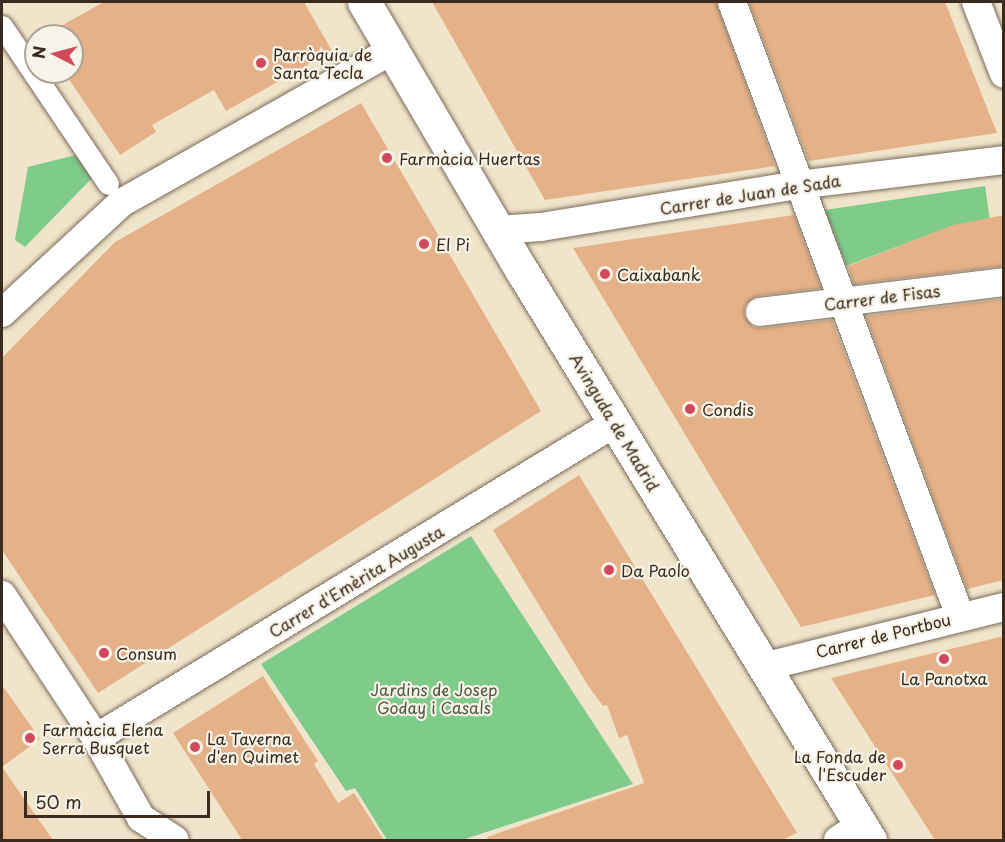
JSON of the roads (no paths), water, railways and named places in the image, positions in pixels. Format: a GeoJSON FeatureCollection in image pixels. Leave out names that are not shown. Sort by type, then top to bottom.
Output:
{"type":"FeatureCollection","features":[{"type":"Feature","properties":{"kind":"main road","name":"Avinguda de Madrid"},"geometry":{"type":"LineString","coordinates":[[364,2],[498,230],[763,666],[856,835]]}},
{"type":"Feature","properties":{"kind":"street"},"geometry":{"type":"LineString","coordinates":[[732,2],[798,186],[960,616]]}},
{"type":"Feature","properties":{"kind":"street"},"geometry":{"type":"LineString","coordinates":[[976,2],[1004,74]]}},
{"type":"Feature","properties":{"kind":"street"},"geometry":{"type":"LineString","coordinates":[[2,26],[108,184]]}},
{"type":"Feature","properties":{"kind":"street"},"geometry":{"type":"LineString","coordinates":[[2,313],[121,203],[393,50]]}},
{"type":"Feature","properties":{"kind":"street","name":"Carrer de Juan de Sada"},"geometry":{"type":"LineString","coordinates":[[498,230],[541,227],[798,186],[1004,160]]}},
{"type":"Feature","properties":{"kind":"street","name":"Carrer de Fisas"},"geometry":{"type":"LineString","coordinates":[[760,312],[1004,282]]}},
{"type":"Feature","properties":{"kind":"street","name":"Carrer d'Emèrita Augusta"},"geometry":{"type":"LineString","coordinates":[[96,738],[615,423]]}},
{"type":"Feature","properties":{"kind":"street"},"geometry":{"type":"LineString","coordinates":[[2,596],[96,738],[141,818],[175,840]]}},
{"type":"Feature","properties":{"kind":"street","name":"Carrer de Portbou"},"geometry":{"type":"LineString","coordinates":[[763,666],[1004,607]]}},
{"type":"Feature","properties":{"kind":"place","name":"Parròquia de Santa Tecla"},"geometry":{"type":"Point","coordinates":[261,63]}},
{"type":"Feature","properties":{"kind":"place","name":"Farmàcia Huertas"},"geometry":{"type":"Point","coordinates":[387,158]}},
{"type":"Feature","properties":{"kind":"place","name":"El Pi"},"geometry":{"type":"Point","coordinates":[424,244]}},
{"type":"Feature","properties":{"kind":"place","name":"Caixabank"},"geometry":{"type":"Point","coordinates":[605,274]}},
{"type":"Feature","properties":{"kind":"place","name":"Condis"},"geometry":{"type":"Point","coordinates":[690,409]}},
{"type":"Feature","properties":{"kind":"place","name":"Da Paolo"},"geometry":{"type":"Point","coordinates":[609,570]}},
{"type":"Feature","properties":{"kind":"place","name":"Consum"},"geometry":{"type":"Point","coordinates":[104,653]}},
{"type":"Feature","properties":{"kind":"place","name":"La Panotxa"},"geometry":{"type":"Point","coordinates":[944,659]}},
{"type":"Feature","properties":{"kind":"place","name":"Farmàcia Elena Serra Busquet"},"geometry":{"type":"Point","coordinates":[30,738]}},
{"type":"Feature","properties":{"kind":"place","name":"La Taverna d'en Quimet"},"geometry":{"type":"Point","coordinates":[195,747]}},
{"type":"Feature","properties":{"kind":"place","name":"La Fonda de l'Escuder"},"geometry":{"type":"Point","coordinates":[898,765]}},
{"type":"Feature","properties":{"kind":"park label","name":"Jardins de Josep Goday i Casals"},"geometry":{"type":"Point","coordinates":[434,698]}}]}
